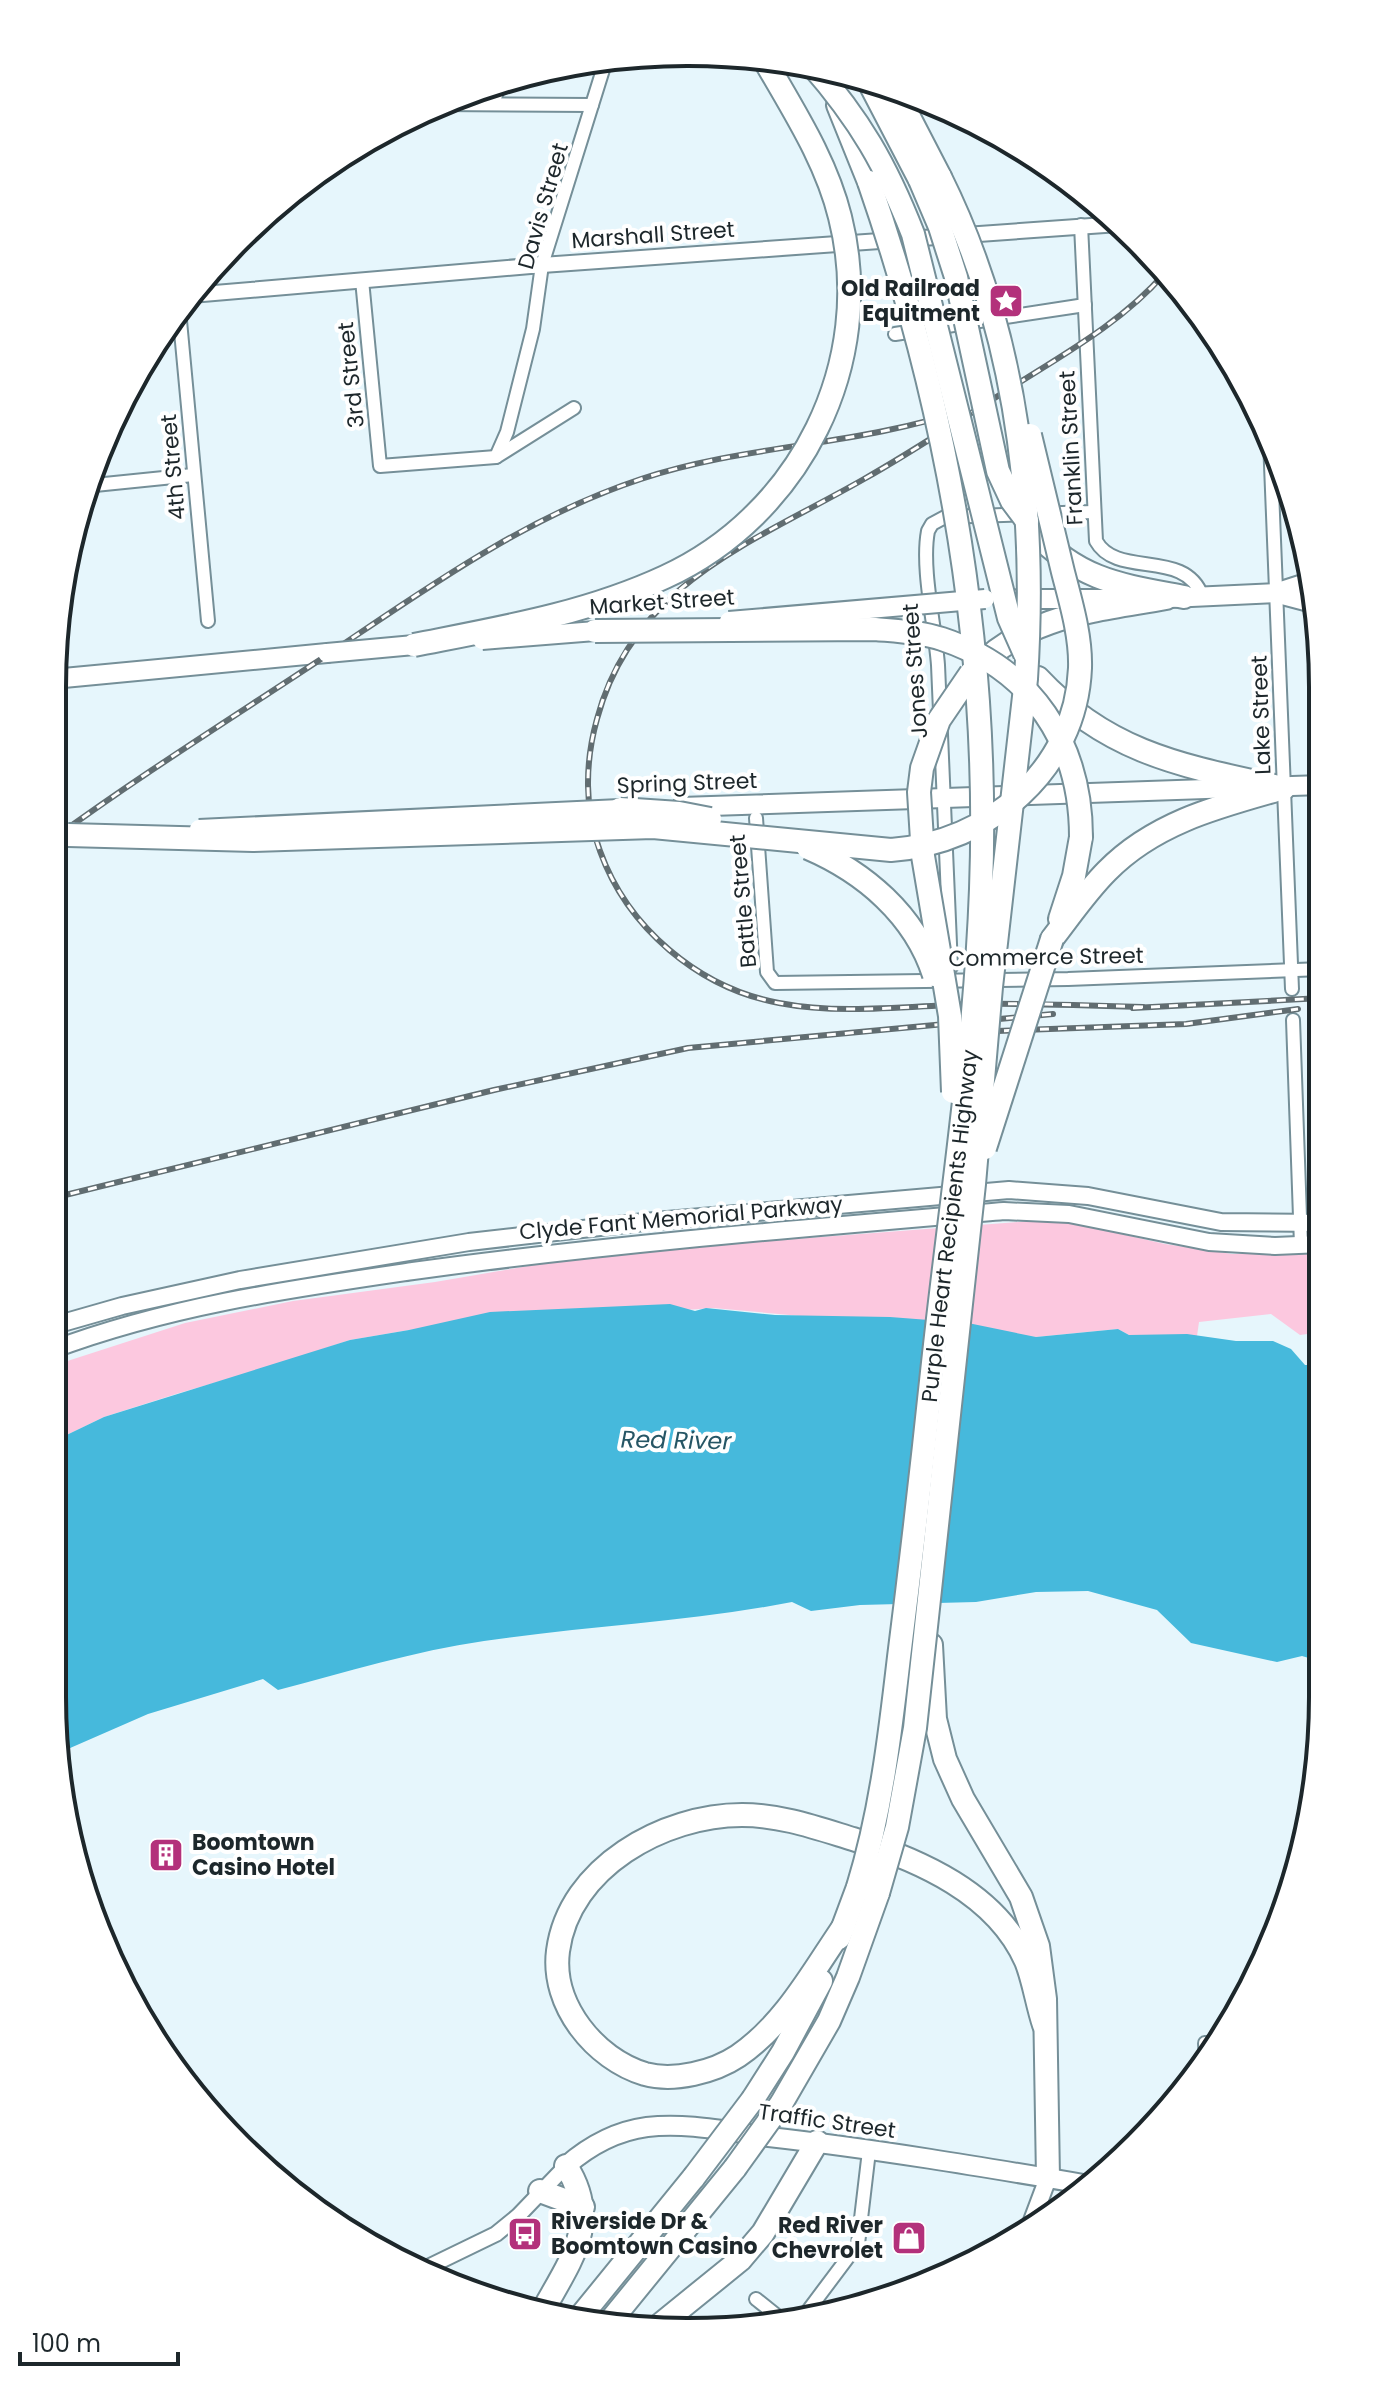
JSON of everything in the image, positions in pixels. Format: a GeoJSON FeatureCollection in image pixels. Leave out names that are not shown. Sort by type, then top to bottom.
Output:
{"type":"FeatureCollection","features":[{"type":"Feature","properties":{"kind":"highway"},"geometry":{"type":"LineString","coordinates":[[414,645],[548,618],[612,599],[665,577],[708,554],[747,523],[774,496],[808,449],[825,414],[843,358],[849,309],[847,259],[831,185],[771,71]]}},
{"type":"Feature","properties":{"kind":"highway"},"geometry":{"type":"LineString","coordinates":[[825,82],[860,125],[887,172],[908,223],[1009,618],[1038,678],[1087,722],[1152,755],[1189,767],[1284,788]]}},
{"type":"Feature","properties":{"kind":"highway","name":"Purple Heart Recipients Highway"},"geometry":{"type":"LineString","coordinates":[[586,2310],[753,2099],[804,2014],[844,1926],[868,1890],[902,1803],[915,1728],[930,1592],[964,1180],[981,887],[981,746],[974,648],[953,501],[934,404],[900,277],[869,182],[827,82]]}},
{"type":"Feature","properties":{"kind":"highway"},"geometry":{"type":"LineString","coordinates":[[878,96],[930,178],[940,227],[956,277],[998,471],[1012,501],[1034,532],[1078,569],[1124,586],[1184,597]]}},
{"type":"Feature","properties":{"kind":"highway","name":"Purple Heart Recipients Highway"},"geometry":{"type":"LineString","coordinates":[[616,2314],[735,2168],[781,2104],[829,2021],[848,1977],[868,1890],[988,1016],[1025,692],[1030,569],[1026,506],[1003,350],[969,239],[930,178],[901,104]]}},
{"type":"Feature","properties":{"kind":"highway"},"geometry":{"type":"LineString","coordinates":[[66,835],[253,840],[653,827],[891,850],[938,843],[983,824],[1029,788],[1052,757],[1073,708],[1080,667],[1075,621],[1022,404],[1003,350]]}},
{"type":"Feature","properties":{"kind":"highway"},"geometry":{"type":"LineString","coordinates":[[964,1180],[946,992],[919,823],[922,768],[934,731],[971,673],[988,655],[1023,632],[1059,618],[1089,611],[1184,597]]}},
{"type":"Feature","properties":{"kind":"highway"},"geometry":{"type":"LineString","coordinates":[[595,631],[875,629],[940,639],[970,650],[996,665],[1028,692],[1061,737],[1080,797],[1081,837],[1074,876],[964,1180]]}},
{"type":"Feature","properties":{"kind":"highway"},"geometry":{"type":"LineString","coordinates":[[1052,939],[1108,870],[1151,836],[1204,811],[1284,788]]}},
{"type":"Feature","properties":{"kind":"highway"},"geometry":{"type":"LineString","coordinates":[[620,809],[679,813],[757,829],[822,854],[862,879],[897,909],[929,958],[950,1048]]}},
{"type":"Feature","properties":{"kind":"highway"},"geometry":{"type":"LineString","coordinates":[[930,1592],[935,1719],[945,1759],[963,1799],[1021,1897],[1038,1946],[1045,1999],[1048,2178]]}},
{"type":"Feature","properties":{"kind":"highway"},"geometry":{"type":"LineString","coordinates":[[844,1926],[796,1998],[763,2035],[736,2057],[703,2071],[675,2076],[646,2074],[597,2048],[568,2008],[559,1978],[557,1953],[574,1901],[591,1880],[619,1856],[677,1826],[740,1815],[771,1817],[801,1823],[897,1853],[927,1866],[969,1895],[1006,1930],[1018,1946],[1044,2025]]}},
{"type":"Feature","properties":{"kind":"highway"},"geometry":{"type":"LineString","coordinates":[[669,2318],[740,2260],[763,2233],[817,2142]]}},
{"type":"Feature","properties":{"kind":"highway"},"geometry":{"type":"LineString","coordinates":[[547,2302],[579,2241],[583,2207],[577,2183],[566,2166]]}},
{"type":"Feature","properties":{"kind":"highway"},"geometry":{"type":"LineString","coordinates":[[540,2191],[583,2207]]}},
{"type":"Feature","properties":{"kind":"main road","name":"Market Street"},"geometry":{"type":"LineString","coordinates":[[66,678],[414,645],[985,599],[1275,593],[1300,585]]}},
{"type":"Feature","properties":{"kind":"main road","name":"Market Street"},"geometry":{"type":"LineString","coordinates":[[1275,593],[1303,600]]}},
{"type":"Feature","properties":{"kind":"main road","name":"Spring Street"},"geometry":{"type":"LineString","coordinates":[[66,835],[620,809],[1309,786]]}},
{"type":"Feature","properties":{"kind":"main road","name":"Clyde Fant Memorial Parkway"},"geometry":{"type":"LineString","coordinates":[[66,1322],[122,1306],[240,1280],[469,1242],[644,1222],[993,1192],[1035,1191],[1088,1196],[1221,1222],[1309,1224]]}},
{"type":"Feature","properties":{"kind":"main road","name":"Clyde Fant Memorial Parkway"},"geometry":{"type":"LineString","coordinates":[[66,1345],[137,1322],[255,1295],[509,1257],[1004,1211],[1043,1212],[1107,1221],[1209,1242],[1309,1245]]}},
{"type":"Feature","properties":{"kind":"main road","name":"Traffic Street"},"geometry":{"type":"LineString","coordinates":[[566,2166],[599,2142],[648,2127],[677,2127],[817,2142],[1075,2183]]}},
{"type":"Feature","properties":{"kind":"main road"},"geometry":{"type":"LineString","coordinates":[[1036,2211],[1048,2178]]}},
{"type":"Feature","properties":{"kind":"street","name":"Davis Street"},"geometry":{"type":"LineString","coordinates":[[496,457],[507,432],[533,329],[542,265],[602,72]]}},
{"type":"Feature","properties":{"kind":"street"},"geometry":{"type":"LineString","coordinates":[[493,104],[495,97]]}},
{"type":"Feature","properties":{"kind":"street"},"geometry":{"type":"LineString","coordinates":[[474,104],[592,105]]}},
{"type":"Feature","properties":{"kind":"street","name":"Marshall Street"},"geometry":{"type":"LineString","coordinates":[[207,294],[542,265],[1102,224]]}},
{"type":"Feature","properties":{"kind":"street","name":"Franklin Street"},"geometry":{"type":"LineString","coordinates":[[1081,225],[1096,541],[1106,554],[1176,570],[1194,582],[1184,597]]}},
{"type":"Feature","properties":{"kind":"street","name":"3rd Street"},"geometry":{"type":"LineString","coordinates":[[362,280],[380,466],[496,457]]}},
{"type":"Feature","properties":{"kind":"street"},"geometry":{"type":"LineString","coordinates":[[895,334],[1085,305]]}},
{"type":"Feature","properties":{"kind":"street","name":"4th Street"},"geometry":{"type":"LineString","coordinates":[[181,328],[208,621]]}},
{"type":"Feature","properties":{"kind":"street"},"geometry":{"type":"LineString","coordinates":[[496,457],[574,408]]}},
{"type":"Feature","properties":{"kind":"street"},"geometry":{"type":"LineString","coordinates":[[100,484],[193,475]]}},
{"type":"Feature","properties":{"kind":"street","name":"Lake Street"},"geometry":{"type":"LineString","coordinates":[[1271,475],[1292,989]]}},
{"type":"Feature","properties":{"kind":"street","name":"Jones Street"},"geometry":{"type":"LineString","coordinates":[[952,979],[936,636],[928,581],[928,531],[932,524],[945,517],[1093,512]]}},
{"type":"Feature","properties":{"kind":"street","name":"Battle Street"},"geometry":{"type":"LineString","coordinates":[[756,818],[767,972],[772,981]]}},
{"type":"Feature","properties":{"kind":"street","name":"Commerce Street"},"geometry":{"type":"LineString","coordinates":[[772,981],[1068,979],[1309,969]]}},
{"type":"Feature","properties":{"kind":"street"},"geometry":{"type":"LineString","coordinates":[[1293,1020],[1301,1245]]}},
{"type":"Feature","properties":{"kind":"street"},"geometry":{"type":"LineString","coordinates":[[812,2305],[858,2244],[869,2151]]}},
{"type":"Feature","properties":{"kind":"street"},"geometry":{"type":"LineString","coordinates":[[434,2264],[496,2234],[518,2216],[566,2166]]}},
{"type":"Feature","properties":{"kind":"street"},"geometry":{"type":"LineString","coordinates":[[756,2299],[773,2312]]}},
{"type":"Feature","properties":{"kind":"shaded area"},"geometry":{"type":"Polygon","coordinates":[[[1032,1221],[1073,1223],[1165,1244],[1232,1254],[1309,1253],[1309,1334],[1300,1335],[1271,1314],[1199,1322],[1197,1336],[1129,1335],[1118,1329],[1036,1337],[713,1308],[409,1330],[350,1340],[104,1417],[66,1435],[66,1361],[185,1323],[293,1301],[540,1264],[665,1249],[1032,1221]]]}},
{"type":"Feature","properties":{"kind":"water","name":"Red River"},"geometry":{"type":"Polygon","coordinates":[[[670,1304],[695,1311],[706,1308],[775,1315],[890,1317],[968,1323],[1036,1337],[1118,1329],[1129,1335],[1187,1334],[1236,1341],[1273,1341],[1291,1349],[1305,1365],[1309,1365],[1309,1658],[1302,1656],[1277,1662],[1191,1643],[1157,1610],[1088,1591],[1036,1592],[976,1602],[860,1605],[811,1611],[792,1602],[458,1645],[278,1690],[263,1679],[148,1714],[68,1749],[66,1435],[104,1417],[350,1340],[490,1312],[670,1304]]]}},
{"type":"Feature","properties":{"kind":"railway"},"geometry":{"type":"LineString","coordinates":[[1143,1007],[1058,1004],[875,1009],[802,1007],[749,995],[721,984],[669,950],[628,905],[612,879],[595,835],[589,802],[588,769],[597,719],[614,672],[638,633],[668,600],[741,547],[883,468],[1071,350],[1111,323],[1157,281]]}},
{"type":"Feature","properties":{"kind":"railway"},"geometry":{"type":"LineString","coordinates":[[66,830],[432,585],[554,515],[641,479],[681,467],[886,431],[966,409]]}},
{"type":"Feature","properties":{"kind":"railway"},"geometry":{"type":"LineString","coordinates":[[1133,1008],[1309,999]]}},
{"type":"Feature","properties":{"kind":"railway"},"geometry":{"type":"LineString","coordinates":[[968,1032],[1186,1024],[1298,1009]]}},
{"type":"Feature","properties":{"kind":"railway"},"geometry":{"type":"LineString","coordinates":[[66,1195],[494,1090],[688,1048],[1053,1014]]}},
{"type":"Feature","properties":{"kind":"place","name":"Old Railroad Equitment"},"geometry":{"type":"Point","coordinates":[1006,301]}},
{"type":"Feature","properties":{"kind":"place","name":"Boomtown Casino Hotel"},"geometry":{"type":"Point","coordinates":[166,1855]}},
{"type":"Feature","properties":{"kind":"place","name":"Riverside Dr & Boomtown Casino"},"geometry":{"type":"Point","coordinates":[525,2234]}},
{"type":"Feature","properties":{"kind":"place","name":"Red River Chevrolet"},"geometry":{"type":"Point","coordinates":[909,2238]}}]}
